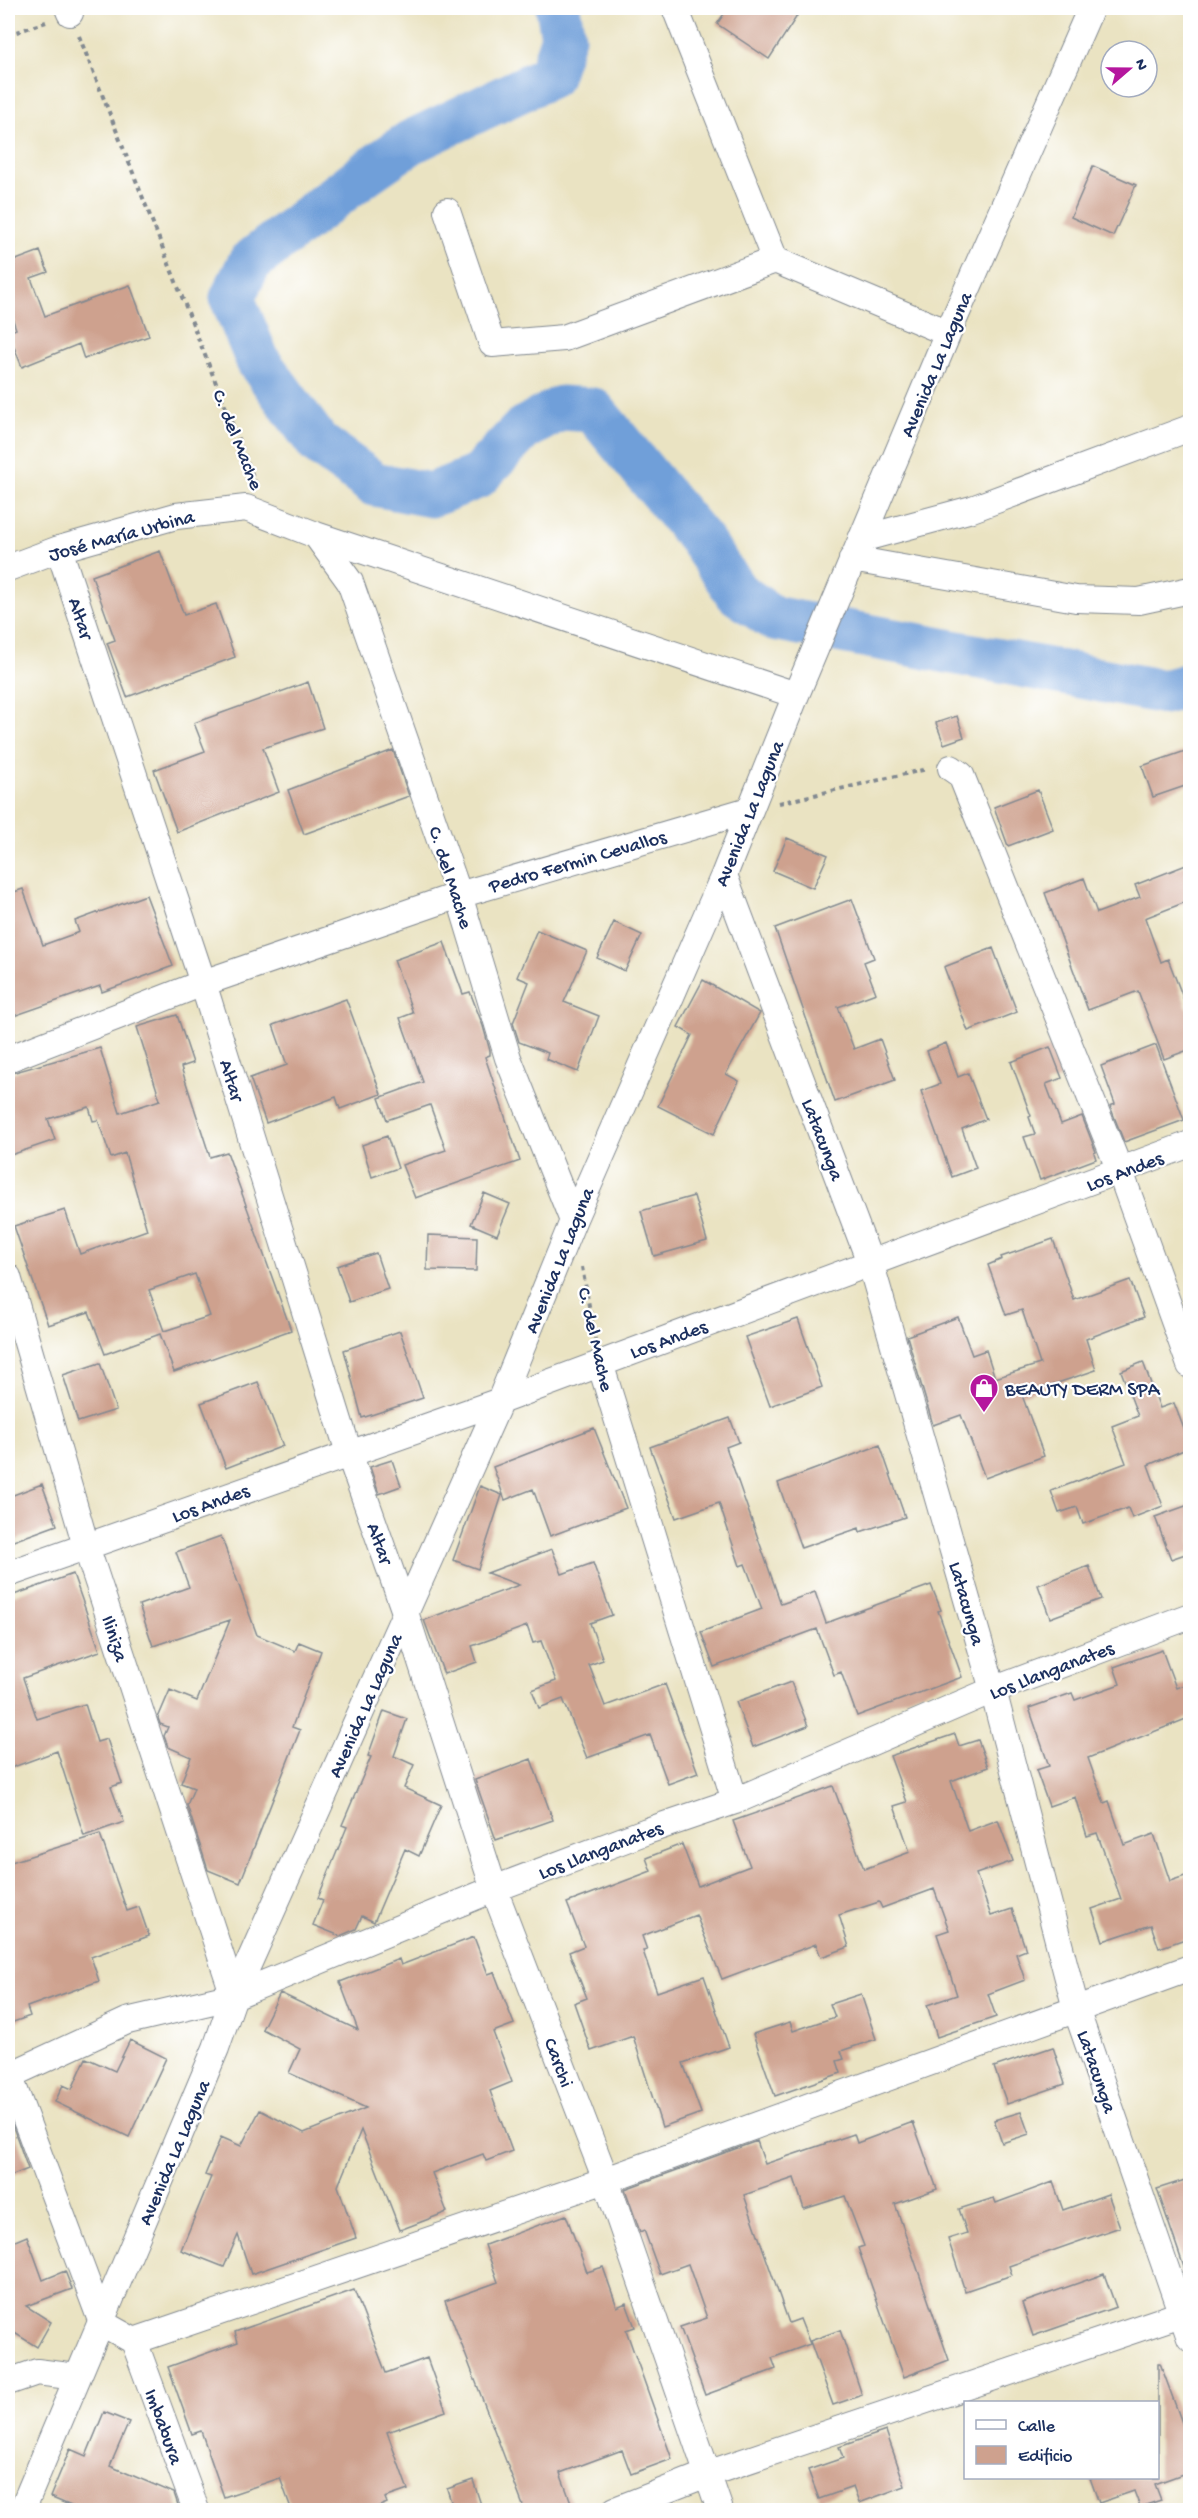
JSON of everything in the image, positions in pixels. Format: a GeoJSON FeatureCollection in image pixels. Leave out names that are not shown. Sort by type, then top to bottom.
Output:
{"type":"FeatureCollection","features":[{"type":"Feature","properties":{"kind":"street"},"geometry":{"type":"LineString","coordinates":[[675,8],[775,260]]}},
{"type":"Feature","properties":{"kind":"street","name":"Avenida La Laguna"},"geometry":{"type":"LineString","coordinates":[[22,2511],[216,2048],[234,1996],[500,1401],[573,1221],[724,875],[796,695],[948,333],[1091,8]]}},
{"type":"Feature","properties":{"kind":"street"},"geometry":{"type":"LineString","coordinates":[[447,211],[492,344],[564,338],[775,260],[948,333]]}},
{"type":"Feature","properties":{"kind":"street"},"geometry":{"type":"LineString","coordinates":[[853,560],[972,509],[1191,428]]}},
{"type":"Feature","properties":{"kind":"street","name":"José María Urbina"},"geometry":{"type":"LineString","coordinates":[[10,559],[59,549],[176,516],[246,508],[270,517]]}},
{"type":"Feature","properties":{"kind":"street"},"geometry":{"type":"LineString","coordinates":[[270,517],[316,535],[796,695]]}},
{"type":"Feature","properties":{"kind":"street","name":"C. del Mache"},"geometry":{"type":"LineString","coordinates":[[316,535],[350,582],[459,895],[508,1058],[573,1221]]}},
{"type":"Feature","properties":{"kind":"street","name":"Altar"},"geometry":{"type":"LineString","coordinates":[[59,549],[203,983],[349,1453],[405,1612]]}},
{"type":"Feature","properties":{"kind":"street"},"geometry":{"type":"LineString","coordinates":[[853,560],[1076,598],[1139,601],[1191,590]]}},
{"type":"Feature","properties":{"kind":"street"},"geometry":{"type":"LineString","coordinates":[[951,768],[961,775],[1120,1171],[1191,1365]]}},
{"type":"Feature","properties":{"kind":"street","name":"Pedro Fermin Cevallos"},"geometry":{"type":"LineString","coordinates":[[8,1059],[203,983],[459,895],[749,810]]}},
{"type":"Feature","properties":{"kind":"street","name":"Latacunga"},"geometry":{"type":"LineString","coordinates":[[724,875],[871,1265],[993,1690],[1076,2009],[1188,2321]]}},
{"type":"Feature","properties":{"kind":"street","name":"Los Andes"},"geometry":{"type":"LineString","coordinates":[[8,1574],[500,1401],[871,1265],[1191,1144]]}},
{"type":"Feature","properties":{"kind":"street","name":"Iliniza"},"geometry":{"type":"LineString","coordinates":[[8,1277],[86,1546],[234,1996]]}},
{"type":"Feature","properties":{"kind":"street","name":"C. del Mache"},"geometry":{"type":"LineString","coordinates":[[600,1363],[735,1802]]}},
{"type":"Feature","properties":{"kind":"street","name":"Carchi"},"geometry":{"type":"LineString","coordinates":[[405,1612],[494,1890],[606,2180],[720,2511]]}},
{"type":"Feature","properties":{"kind":"street","name":"Los Llanganates"},"geometry":{"type":"LineString","coordinates":[[8,2074],[127,2021],[234,1996],[646,1831],[735,1802],[993,1690],[1191,1616]]}},
{"type":"Feature","properties":{"kind":"street"},"geometry":{"type":"LineString","coordinates":[[8,2074],[102,2323],[134,2341],[606,2180],[1191,1968]]}},
{"type":"Feature","properties":{"kind":"street"},"geometry":{"type":"LineString","coordinates":[[615,2511],[707,2474],[1188,2321]]}},
{"type":"Feature","properties":{"kind":"street","name":"Imbabura"},"geometry":{"type":"LineString","coordinates":[[134,2341],[196,2511]]}},
{"type":"Feature","properties":{"kind":"street"},"geometry":{"type":"LineString","coordinates":[[8,2382],[37,2372],[77,2377]]}},
{"type":"Feature","properties":{"kind":"path"},"geometry":{"type":"LineString","coordinates":[[8,35],[69,10]]}},
{"type":"Feature","properties":{"kind":"path","name":"C. del Mache"},"geometry":{"type":"LineString","coordinates":[[69,10],[270,517]]}},
{"type":"Feature","properties":{"kind":"path"},"geometry":{"type":"LineString","coordinates":[[749,810],[939,766],[951,768]]}},
{"type":"Feature","properties":{"kind":"path","name":"C. del Mache"},"geometry":{"type":"LineString","coordinates":[[581,1265],[600,1363]]}},
{"type":"Feature","properties":{"kind":"building"},"geometry":{"type":"Polygon","coordinates":[[[728,8],[785,8],[797,16],[769,59],[717,24],[728,8]]]}},
{"type":"Feature","properties":{"kind":"building"},"geometry":{"type":"Polygon","coordinates":[[[1093,166],[1136,185],[1113,236],[1071,217],[1093,166]]]}},
{"type":"Feature","properties":{"kind":"building"},"geometry":{"type":"Polygon","coordinates":[[[40,251],[48,272],[31,278],[45,316],[130,285],[149,336],[84,359],[79,344],[22,367],[8,332],[16,329],[8,305],[8,263],[40,251]]]}},
{"type":"Feature","properties":{"kind":"building"},"geometry":{"type":"Polygon","coordinates":[[[160,551],[184,615],[216,604],[235,657],[127,697],[107,643],[115,640],[92,576],[160,551]]]}},
{"type":"Feature","properties":{"kind":"building"},"geometry":{"type":"Polygon","coordinates":[[[308,682],[323,728],[263,748],[279,792],[177,832],[154,770],[205,751],[194,723],[308,682]]]}},
{"type":"Feature","properties":{"kind":"building"},"geometry":{"type":"Polygon","coordinates":[[[957,716],[964,737],[944,744],[936,723],[957,716]]]}},
{"type":"Feature","properties":{"kind":"building"},"geometry":{"type":"Polygon","coordinates":[[[1191,749],[1191,784],[1153,797],[1142,766],[1191,749]]]}},
{"type":"Feature","properties":{"kind":"building"},"geometry":{"type":"Polygon","coordinates":[[[393,750],[409,796],[304,834],[288,790],[393,750]]]}},
{"type":"Feature","properties":{"kind":"building"},"geometry":{"type":"Polygon","coordinates":[[[1038,790],[1053,829],[1008,846],[994,807],[1038,790]]]}},
{"type":"Feature","properties":{"kind":"building"},"geometry":{"type":"Polygon","coordinates":[[[787,838],[828,855],[813,888],[773,871],[787,838]]]}},
{"type":"Feature","properties":{"kind":"building"},"geometry":{"type":"Polygon","coordinates":[[[1191,863],[1191,900],[1145,918],[1161,962],[1168,959],[1191,1018],[1191,1049],[1164,1059],[1138,991],[1088,1010],[1045,893],[1084,878],[1097,913],[1140,897],[1135,885],[1191,863]]]}},
{"type":"Feature","properties":{"kind":"building"},"geometry":{"type":"Polygon","coordinates":[[[23,889],[43,945],[79,932],[75,921],[146,895],[173,966],[102,992],[100,986],[8,1018],[8,894],[23,889]]]}},
{"type":"Feature","properties":{"kind":"building"},"geometry":{"type":"Polygon","coordinates":[[[852,899],[874,958],[864,962],[876,993],[838,1007],[854,1049],[880,1039],[895,1080],[835,1102],[775,928],[852,899]]]}},
{"type":"Feature","properties":{"kind":"building"},"geometry":{"type":"Polygon","coordinates":[[[614,922],[642,935],[625,971],[597,958],[614,922]]]}},
{"type":"Feature","properties":{"kind":"building"},"geometry":{"type":"Polygon","coordinates":[[[537,930],[587,951],[564,1002],[599,1016],[578,1072],[546,1059],[548,1053],[519,1042],[513,1023],[529,982],[517,977],[537,930]]]}},
{"type":"Feature","properties":{"kind":"building"},"geometry":{"type":"Polygon","coordinates":[[[444,942],[463,994],[470,992],[483,1026],[490,1051],[490,1055],[485,1057],[520,1161],[415,1198],[402,1165],[446,1150],[430,1105],[387,1120],[379,1098],[423,1082],[400,1018],[413,1013],[394,960],[444,942]]]}},
{"type":"Feature","properties":{"kind":"building"},"geometry":{"type":"Polygon","coordinates":[[[993,948],[1017,1012],[968,1031],[944,967],[993,948]]]}},
{"type":"Feature","properties":{"kind":"building"},"geometry":{"type":"Polygon","coordinates":[[[703,980],[760,1013],[726,1074],[739,1081],[714,1134],[658,1106],[692,1035],[678,1027],[703,980]]]}},
{"type":"Feature","properties":{"kind":"building"},"geometry":{"type":"Polygon","coordinates":[[[346,999],[381,1094],[340,1109],[336,1097],[266,1123],[250,1078],[287,1065],[273,1025],[346,999]]]}},
{"type":"Feature","properties":{"kind":"building"},"geometry":{"type":"Polygon","coordinates":[[[177,1015],[193,1063],[181,1067],[210,1157],[227,1152],[291,1330],[174,1372],[160,1334],[105,1354],[89,1312],[48,1325],[14,1226],[65,1210],[80,1254],[147,1230],[125,1153],[111,1158],[98,1120],[93,1121],[89,1107],[48,1119],[55,1140],[8,1156],[8,1074],[100,1048],[120,1113],[160,1100],[137,1027],[177,1015]],[[195,1274],[149,1290],[164,1331],[210,1316],[195,1274]]]}},
{"type":"Feature","properties":{"kind":"building"},"geometry":{"type":"Polygon","coordinates":[[[946,1043],[958,1077],[968,1073],[986,1119],[962,1129],[976,1168],[952,1177],[921,1091],[940,1084],[927,1051],[946,1043]]]}},
{"type":"Feature","properties":{"kind":"building"},"geometry":{"type":"Polygon","coordinates":[[[1156,1045],[1184,1120],[1124,1142],[1110,1106],[1115,1104],[1101,1066],[1156,1045]]]}},
{"type":"Feature","properties":{"kind":"building"},"geometry":{"type":"Polygon","coordinates":[[[1050,1047],[1062,1078],[1046,1084],[1061,1124],[1082,1116],[1096,1152],[1094,1153],[1096,1159],[1040,1180],[1024,1137],[1035,1134],[1029,1117],[1031,1116],[1011,1062],[1050,1047]]]}},
{"type":"Feature","properties":{"kind":"building"},"geometry":{"type":"Polygon","coordinates":[[[387,1136],[398,1168],[372,1177],[362,1145],[387,1136]]]}},
{"type":"Feature","properties":{"kind":"building"},"geometry":{"type":"Polygon","coordinates":[[[484,1193],[510,1204],[497,1235],[471,1224],[484,1193]]]}},
{"type":"Feature","properties":{"kind":"building"},"geometry":{"type":"Polygon","coordinates":[[[694,1196],[707,1241],[654,1256],[641,1211],[694,1196]]]}},
{"type":"Feature","properties":{"kind":"building"},"geometry":{"type":"Polygon","coordinates":[[[428,1235],[477,1237],[476,1271],[427,1270],[428,1235]]]}},
{"type":"Feature","properties":{"kind":"building"},"geometry":{"type":"Polygon","coordinates":[[[1053,1239],[1074,1300],[1130,1280],[1144,1317],[1086,1339],[1096,1370],[1022,1395],[1044,1456],[985,1478],[961,1415],[933,1425],[907,1336],[958,1317],[972,1355],[986,1350],[995,1378],[1040,1364],[1022,1310],[1006,1315],[988,1265],[1002,1259],[1001,1257],[1053,1239]]]}},
{"type":"Feature","properties":{"kind":"building"},"geometry":{"type":"Polygon","coordinates":[[[376,1253],[388,1289],[349,1302],[337,1266],[376,1253]]]}},
{"type":"Feature","properties":{"kind":"building"},"geometry":{"type":"Polygon","coordinates":[[[798,1319],[822,1387],[770,1406],[745,1337],[798,1319]]]}},
{"type":"Feature","properties":{"kind":"building"},"geometry":{"type":"Polygon","coordinates":[[[400,1331],[423,1398],[362,1418],[344,1350],[400,1331]]]}},
{"type":"Feature","properties":{"kind":"building"},"geometry":{"type":"Polygon","coordinates":[[[1143,1362],[1160,1408],[1174,1403],[1191,1447],[1148,1465],[1163,1506],[1132,1518],[1128,1508],[1083,1524],[1077,1507],[1059,1513],[1051,1491],[1126,1463],[1112,1426],[1138,1416],[1121,1371],[1143,1362]]]}},
{"type":"Feature","properties":{"kind":"building"},"geometry":{"type":"Polygon","coordinates":[[[100,1363],[116,1410],[78,1422],[63,1375],[100,1363]]]}},
{"type":"Feature","properties":{"kind":"building"},"geometry":{"type":"Polygon","coordinates":[[[258,1382],[283,1446],[226,1468],[201,1403],[258,1382]]]}},
{"type":"Feature","properties":{"kind":"building"},"geometry":{"type":"Polygon","coordinates":[[[730,1418],[739,1442],[726,1447],[781,1604],[815,1592],[826,1623],[931,1585],[962,1677],[857,1716],[841,1672],[834,1675],[817,1629],[714,1667],[701,1632],[762,1609],[745,1564],[740,1566],[719,1503],[676,1518],[650,1447],[730,1418]]]}},
{"type":"Feature","properties":{"kind":"building"},"geometry":{"type":"Polygon","coordinates":[[[594,1428],[626,1508],[550,1536],[533,1489],[505,1500],[493,1467],[594,1428]]]}},
{"type":"Feature","properties":{"kind":"building"},"geometry":{"type":"Polygon","coordinates":[[[880,1445],[905,1517],[860,1532],[859,1528],[801,1548],[778,1483],[880,1445]]]}},
{"type":"Feature","properties":{"kind":"building"},"geometry":{"type":"Polygon","coordinates":[[[392,1460],[401,1486],[379,1494],[370,1467],[392,1460]]]}},
{"type":"Feature","properties":{"kind":"building"},"geometry":{"type":"Polygon","coordinates":[[[42,1484],[57,1525],[8,1543],[8,1497],[42,1484]]]}},
{"type":"Feature","properties":{"kind":"building"},"geometry":{"type":"Polygon","coordinates":[[[480,1486],[502,1495],[478,1569],[453,1560],[480,1486]]]}},
{"type":"Feature","properties":{"kind":"building"},"geometry":{"type":"Polygon","coordinates":[[[1191,1504],[1191,1552],[1171,1559],[1155,1517],[1191,1504]]]}},
{"type":"Feature","properties":{"kind":"building"},"geometry":{"type":"Polygon","coordinates":[[[221,1536],[257,1635],[295,1651],[299,1642],[321,1651],[292,1727],[300,1730],[240,1883],[208,1870],[187,1805],[194,1788],[181,1783],[191,1757],[168,1747],[164,1736],[168,1727],[160,1724],[158,1718],[170,1690],[197,1701],[230,1620],[153,1646],[139,1605],[189,1587],[176,1552],[221,1536]]]}},
{"type":"Feature","properties":{"kind":"building"},"geometry":{"type":"Polygon","coordinates":[[[552,1549],[562,1574],[593,1563],[612,1615],[590,1623],[603,1660],[589,1665],[605,1706],[665,1684],[698,1773],[668,1784],[650,1735],[587,1758],[563,1699],[539,1708],[532,1690],[556,1681],[541,1641],[533,1643],[527,1626],[472,1646],[477,1662],[444,1674],[424,1620],[519,1585],[487,1573],[552,1549]]]}},
{"type":"Feature","properties":{"kind":"building"},"geometry":{"type":"Polygon","coordinates":[[[1089,1566],[1101,1599],[1050,1618],[1038,1585],[1089,1566]]]}},
{"type":"Feature","properties":{"kind":"building"},"geometry":{"type":"Polygon","coordinates":[[[73,1574],[100,1651],[23,1678],[37,1719],[85,1704],[97,1742],[107,1739],[122,1783],[111,1787],[124,1822],[84,1836],[57,1751],[8,1769],[8,1597],[73,1574]]]}},
{"type":"Feature","properties":{"kind":"building"},"geometry":{"type":"Polygon","coordinates":[[[1162,1650],[1176,1688],[1191,1682],[1191,1717],[1088,1758],[1104,1803],[1109,1801],[1124,1845],[1154,1834],[1170,1881],[1191,1874],[1191,1937],[1159,1948],[1151,1925],[1103,1941],[1092,1909],[1121,1899],[1097,1833],[1087,1836],[1075,1797],[1049,1806],[1036,1770],[1049,1766],[1029,1708],[1072,1693],[1075,1700],[1120,1684],[1114,1667],[1162,1650]]]}},
{"type":"Feature","properties":{"kind":"building"},"geometry":{"type":"Polygon","coordinates":[[[791,1682],[808,1726],[753,1747],[736,1702],[791,1682]]]}},
{"type":"Feature","properties":{"kind":"building"},"geometry":{"type":"Polygon","coordinates":[[[384,1711],[407,1719],[394,1756],[414,1765],[404,1788],[441,1805],[419,1856],[405,1849],[374,1922],[362,1916],[356,1929],[340,1936],[313,1925],[323,1900],[318,1898],[347,1827],[342,1825],[371,1757],[368,1756],[384,1711]]]}},
{"type":"Feature","properties":{"kind":"building"},"geometry":{"type":"Polygon","coordinates":[[[955,1734],[959,1746],[978,1740],[988,1767],[951,1781],[968,1831],[998,1820],[1013,1861],[976,1874],[991,1916],[1012,1909],[1026,1950],[1016,1954],[1025,1980],[988,1994],[996,2017],[937,2037],[927,2005],[957,1995],[937,1934],[949,1930],[934,1889],[882,1908],[879,1902],[839,1915],[849,1947],[821,1957],[816,1944],[722,1979],[696,1915],[642,1936],[647,1950],[643,1951],[657,1992],[704,1976],[729,2047],[683,2063],[701,2113],[662,2127],[633,2036],[591,2051],[574,2003],[587,1998],[569,1952],[584,1946],[567,1903],[651,1871],[646,1858],[682,1844],[698,1886],[750,1866],[733,1821],[833,1786],[864,1869],[910,1852],[894,1806],[907,1802],[890,1756],[955,1734]]]}},
{"type":"Feature","properties":{"kind":"building"},"geometry":{"type":"Polygon","coordinates":[[[531,1759],[553,1820],[496,1840],[475,1780],[531,1759]]]}},
{"type":"Feature","properties":{"kind":"building"},"geometry":{"type":"Polygon","coordinates":[[[100,1834],[127,1911],[139,1907],[149,1936],[91,1957],[99,1981],[27,2007],[30,2016],[8,2024],[8,1863],[100,1834]]]}},
{"type":"Feature","properties":{"kind":"building"},"geometry":{"type":"Polygon","coordinates":[[[474,1937],[488,1974],[494,1972],[514,2024],[493,2032],[512,2082],[490,2091],[512,2151],[486,2161],[483,2154],[432,2173],[447,2212],[400,2230],[361,2130],[338,2186],[356,2238],[251,2274],[238,2235],[224,2267],[181,2250],[211,2177],[205,2175],[221,2137],[241,2146],[260,2110],[304,2133],[366,2108],[289,2073],[300,2049],[262,2029],[280,1993],[358,2030],[340,1982],[399,1959],[401,1965],[474,1937]]]}},
{"type":"Feature","properties":{"kind":"building"},"geometry":{"type":"Polygon","coordinates":[[[861,1994],[876,2039],[841,2051],[844,2059],[837,2061],[841,2073],[775,2096],[753,2034],[790,2022],[793,2031],[835,2017],[830,2004],[861,1994]]]}},
{"type":"Feature","properties":{"kind":"building"},"geometry":{"type":"Polygon","coordinates":[[[130,2040],[166,2058],[129,2137],[55,2102],[63,2085],[72,2089],[86,2058],[115,2071],[130,2040]]]}},
{"type":"Feature","properties":{"kind":"building"},"geometry":{"type":"Polygon","coordinates":[[[1053,2047],[1065,2084],[1007,2104],[994,2067],[1053,2047]]]}},
{"type":"Feature","properties":{"kind":"building"},"geometry":{"type":"Polygon","coordinates":[[[1021,2112],[1029,2134],[1002,2143],[994,2120],[1021,2112]]]}},
{"type":"Feature","properties":{"kind":"building"},"geometry":{"type":"Polygon","coordinates":[[[8,2113],[28,2169],[8,2177],[8,2113]]]}},
{"type":"Feature","properties":{"kind":"building"},"geometry":{"type":"Polygon","coordinates":[[[913,2122],[937,2189],[895,2204],[949,2360],[904,2377],[858,2248],[864,2246],[845,2196],[804,2209],[794,2178],[744,2195],[789,2323],[800,2319],[810,2344],[772,2358],[776,2369],[705,2395],[680,2327],[707,2318],[688,2264],[660,2274],[644,2230],[640,2232],[625,2189],[757,2141],[765,2164],[854,2134],[857,2143],[913,2122]]]}},
{"type":"Feature","properties":{"kind":"building"},"geometry":{"type":"Polygon","coordinates":[[[1191,2178],[1191,2275],[1187,2276],[1157,2189],[1191,2178]]]}},
{"type":"Feature","properties":{"kind":"building"},"geometry":{"type":"Polygon","coordinates":[[[1053,2182],[1063,2210],[1108,2194],[1120,2227],[1009,2266],[1012,2275],[965,2291],[948,2239],[967,2233],[959,2209],[994,2198],[996,2203],[1053,2182]]]}},
{"type":"Feature","properties":{"kind":"building"},"geometry":{"type":"Polygon","coordinates":[[[566,2215],[587,2272],[603,2267],[617,2307],[626,2303],[635,2327],[626,2330],[672,2459],[631,2474],[622,2450],[560,2473],[572,2505],[558,2511],[525,2511],[445,2301],[498,2282],[485,2245],[566,2215]]]}},
{"type":"Feature","properties":{"kind":"building"},"geometry":{"type":"Polygon","coordinates":[[[27,2236],[43,2280],[65,2271],[72,2289],[26,2306],[51,2322],[37,2347],[8,2329],[8,2244],[27,2236]]]}},
{"type":"Feature","properties":{"kind":"building"},"geometry":{"type":"Polygon","coordinates":[[[1104,2274],[1116,2307],[1033,2336],[1022,2303],[1104,2274]]]}},
{"type":"Feature","properties":{"kind":"building"},"geometry":{"type":"Polygon","coordinates":[[[354,2290],[386,2373],[427,2358],[446,2411],[387,2432],[408,2490],[385,2498],[387,2503],[368,2511],[292,2511],[280,2478],[224,2497],[201,2431],[192,2434],[168,2367],[238,2342],[235,2332],[354,2290]]]}},
{"type":"Feature","properties":{"kind":"building"},"geometry":{"type":"Polygon","coordinates":[[[840,2330],[862,2395],[833,2405],[810,2341],[840,2330]]]}},
{"type":"Feature","properties":{"kind":"building"},"geometry":{"type":"Polygon","coordinates":[[[1158,2363],[1160,2363],[1184,2428],[1191,2426],[1191,2471],[1155,2484],[1161,2500],[1140,2507],[1134,2491],[1099,2503],[1090,2479],[1159,2479],[1158,2363]]]}},
{"type":"Feature","properties":{"kind":"building"},"geometry":{"type":"Polygon","coordinates":[[[104,2412],[129,2422],[110,2466],[174,2493],[180,2511],[83,2511],[50,2497],[70,2449],[86,2456],[104,2412]]]}},
{"type":"Feature","properties":{"kind":"building"},"geometry":{"type":"Polygon","coordinates":[[[886,2431],[905,2486],[859,2503],[853,2487],[819,2499],[808,2470],[843,2458],[839,2447],[886,2431]]]}},
{"type":"Feature","properties":{"kind":"building"},"geometry":{"type":"Polygon","coordinates":[[[473,2480],[483,2511],[454,2511],[447,2489],[473,2480]]]}},
{"type":"Feature","properties":{"kind":"waterway"},"geometry":{"type":"LineString","coordinates":[[558,8],[563,37],[550,76],[411,142],[366,173],[250,262],[232,298],[258,361],[318,443],[374,484],[431,495],[477,477],[523,429],[561,408],[593,410],[700,539],[737,593],[773,618],[1164,692],[1190,685]]}},
{"type":"Feature","properties":{"kind":"place","name":"BEAUTY DERM SPA"},"geometry":{"type":"Point","coordinates":[984,1414]}}]}
